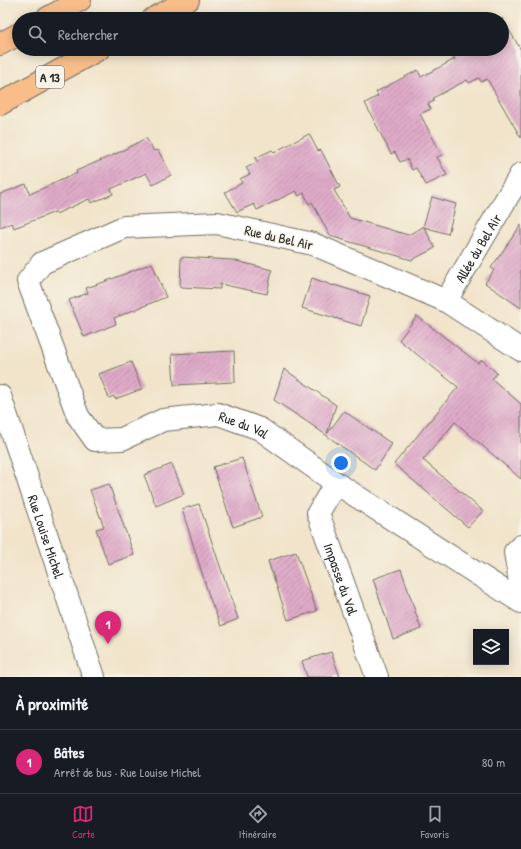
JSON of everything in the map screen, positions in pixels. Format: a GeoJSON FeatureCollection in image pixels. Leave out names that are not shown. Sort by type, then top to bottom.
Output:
{"type":"FeatureCollection","features":[{"type":"Feature","properties":{"kind":"highway"},"geometry":{"type":"LineString","coordinates":[[59,12],[80,0]]}},
{"type":"Feature","properties":{"kind":"highway"},"geometry":{"type":"LineString","coordinates":[[166,12],[188,0]]}},
{"type":"Feature","properties":{"kind":"highway"},"geometry":{"type":"LineString","coordinates":[[0,44],[12,38]]}},
{"type":"Feature","properties":{"kind":"highway","name":"A 13"},"geometry":{"type":"LineString","coordinates":[[0,104],[86,56]]}},
{"type":"Feature","properties":{"kind":"street","name":"Allée du Bel Air"},"geometry":{"type":"LineString","coordinates":[[446,301],[521,174]]}},
{"type":"Feature","properties":{"kind":"street","name":"Rue du Bel Air"},"geometry":{"type":"LineString","coordinates":[[28,281],[42,263],[124,227],[217,223],[313,244],[446,301],[521,350]]}},
{"type":"Feature","properties":{"kind":"street","name":"Rue du Val"},"geometry":{"type":"LineString","coordinates":[[28,281],[78,416],[95,440],[122,440],[163,420],[218,414],[260,429],[336,483],[521,602]]}},
{"type":"Feature","properties":{"kind":"street","name":"Rue Louise Michel"},"geometry":{"type":"LineString","coordinates":[[0,396],[94,677]]}},
{"type":"Feature","properties":{"kind":"street","name":"Impasse du Val"},"geometry":{"type":"LineString","coordinates":[[336,483],[318,513],[377,677]]}},
{"type":"Feature","properties":{"kind":"street"},"geometry":{"type":"LineString","coordinates":[[521,546],[515,552],[521,589]]}},
{"type":"Feature","properties":{"kind":"building"},"geometry":{"type":"Polygon","coordinates":[[[509,30],[521,50],[521,138],[487,79],[481,82],[479,78],[469,83],[467,80],[433,98],[434,101],[428,104],[431,109],[420,114],[442,155],[437,157],[447,175],[426,185],[416,168],[412,170],[407,159],[400,162],[395,152],[391,154],[365,103],[378,96],[376,92],[418,70],[421,77],[455,59],[454,56],[509,56],[509,30]]]}},
{"type":"Feature","properties":{"kind":"building"},"geometry":{"type":"Polygon","coordinates":[[[309,134],[318,151],[321,150],[340,187],[334,190],[350,218],[408,235],[423,227],[432,197],[456,204],[448,234],[424,227],[435,248],[412,260],[330,236],[312,202],[309,204],[304,193],[299,196],[296,191],[257,210],[254,204],[237,212],[225,192],[242,183],[240,179],[250,174],[246,168],[258,162],[255,158],[272,150],[274,152],[309,134]]]}},
{"type":"Feature","properties":{"kind":"building"},"geometry":{"type":"Polygon","coordinates":[[[146,138],[154,151],[158,150],[171,175],[153,185],[146,173],[111,189],[113,194],[91,203],[89,199],[56,214],[55,212],[14,228],[12,223],[0,227],[0,194],[26,184],[30,194],[77,173],[76,171],[118,153],[146,138]]]}},
{"type":"Feature","properties":{"kind":"building"},"geometry":{"type":"Polygon","coordinates":[[[521,225],[521,308],[485,283],[494,270],[491,268],[521,225]]]}},
{"type":"Feature","properties":{"kind":"building"},"geometry":{"type":"Polygon","coordinates":[[[181,257],[232,260],[272,270],[267,294],[220,284],[220,289],[180,287],[181,257]]]}},
{"type":"Feature","properties":{"kind":"building"},"geometry":{"type":"Polygon","coordinates":[[[152,263],[166,297],[114,318],[116,324],[84,337],[69,300],[88,293],[86,288],[152,263]]]}},
{"type":"Feature","properties":{"kind":"building"},"geometry":{"type":"Polygon","coordinates":[[[312,278],[370,296],[361,326],[302,308],[312,278]]]}},
{"type":"Feature","properties":{"kind":"building"},"geometry":{"type":"Polygon","coordinates":[[[417,316],[478,363],[482,360],[497,373],[492,379],[521,404],[521,479],[455,422],[423,460],[483,511],[468,527],[394,464],[458,387],[399,340],[417,316]]]}},
{"type":"Feature","properties":{"kind":"building"},"geometry":{"type":"Polygon","coordinates":[[[234,351],[235,382],[174,385],[172,354],[234,351]]]}},
{"type":"Feature","properties":{"kind":"building"},"geometry":{"type":"Polygon","coordinates":[[[131,362],[142,389],[115,399],[114,396],[109,398],[99,374],[131,362]]]}},
{"type":"Feature","properties":{"kind":"building"},"geometry":{"type":"Polygon","coordinates":[[[284,369],[336,405],[327,434],[344,411],[392,444],[375,470],[274,400],[284,369]]]}},
{"type":"Feature","properties":{"kind":"building"},"geometry":{"type":"Polygon","coordinates":[[[242,458],[262,517],[233,527],[213,467],[242,458]]]}},
{"type":"Feature","properties":{"kind":"building"},"geometry":{"type":"Polygon","coordinates":[[[172,464],[184,494],[156,506],[144,475],[172,464]]]}},
{"type":"Feature","properties":{"kind":"building"},"geometry":{"type":"Polygon","coordinates":[[[109,484],[134,555],[108,564],[96,529],[104,527],[90,490],[109,484]]]}},
{"type":"Feature","properties":{"kind":"building"},"geometry":{"type":"Polygon","coordinates":[[[199,504],[238,619],[221,626],[210,599],[182,509],[199,504]]]}},
{"type":"Feature","properties":{"kind":"building"},"geometry":{"type":"Polygon","coordinates":[[[296,552],[317,611],[288,620],[268,561],[296,552]]]}},
{"type":"Feature","properties":{"kind":"building"},"geometry":{"type":"Polygon","coordinates":[[[401,569],[421,629],[393,639],[373,579],[401,569]]]}},
{"type":"Feature","properties":{"kind":"building"},"geometry":{"type":"Polygon","coordinates":[[[331,652],[340,677],[307,677],[302,661],[331,652]]]}},
{"type":"Feature","properties":{"kind":"place","name":"Bâtes"},"geometry":{"type":"Point","coordinates":[108,644]}}]}
